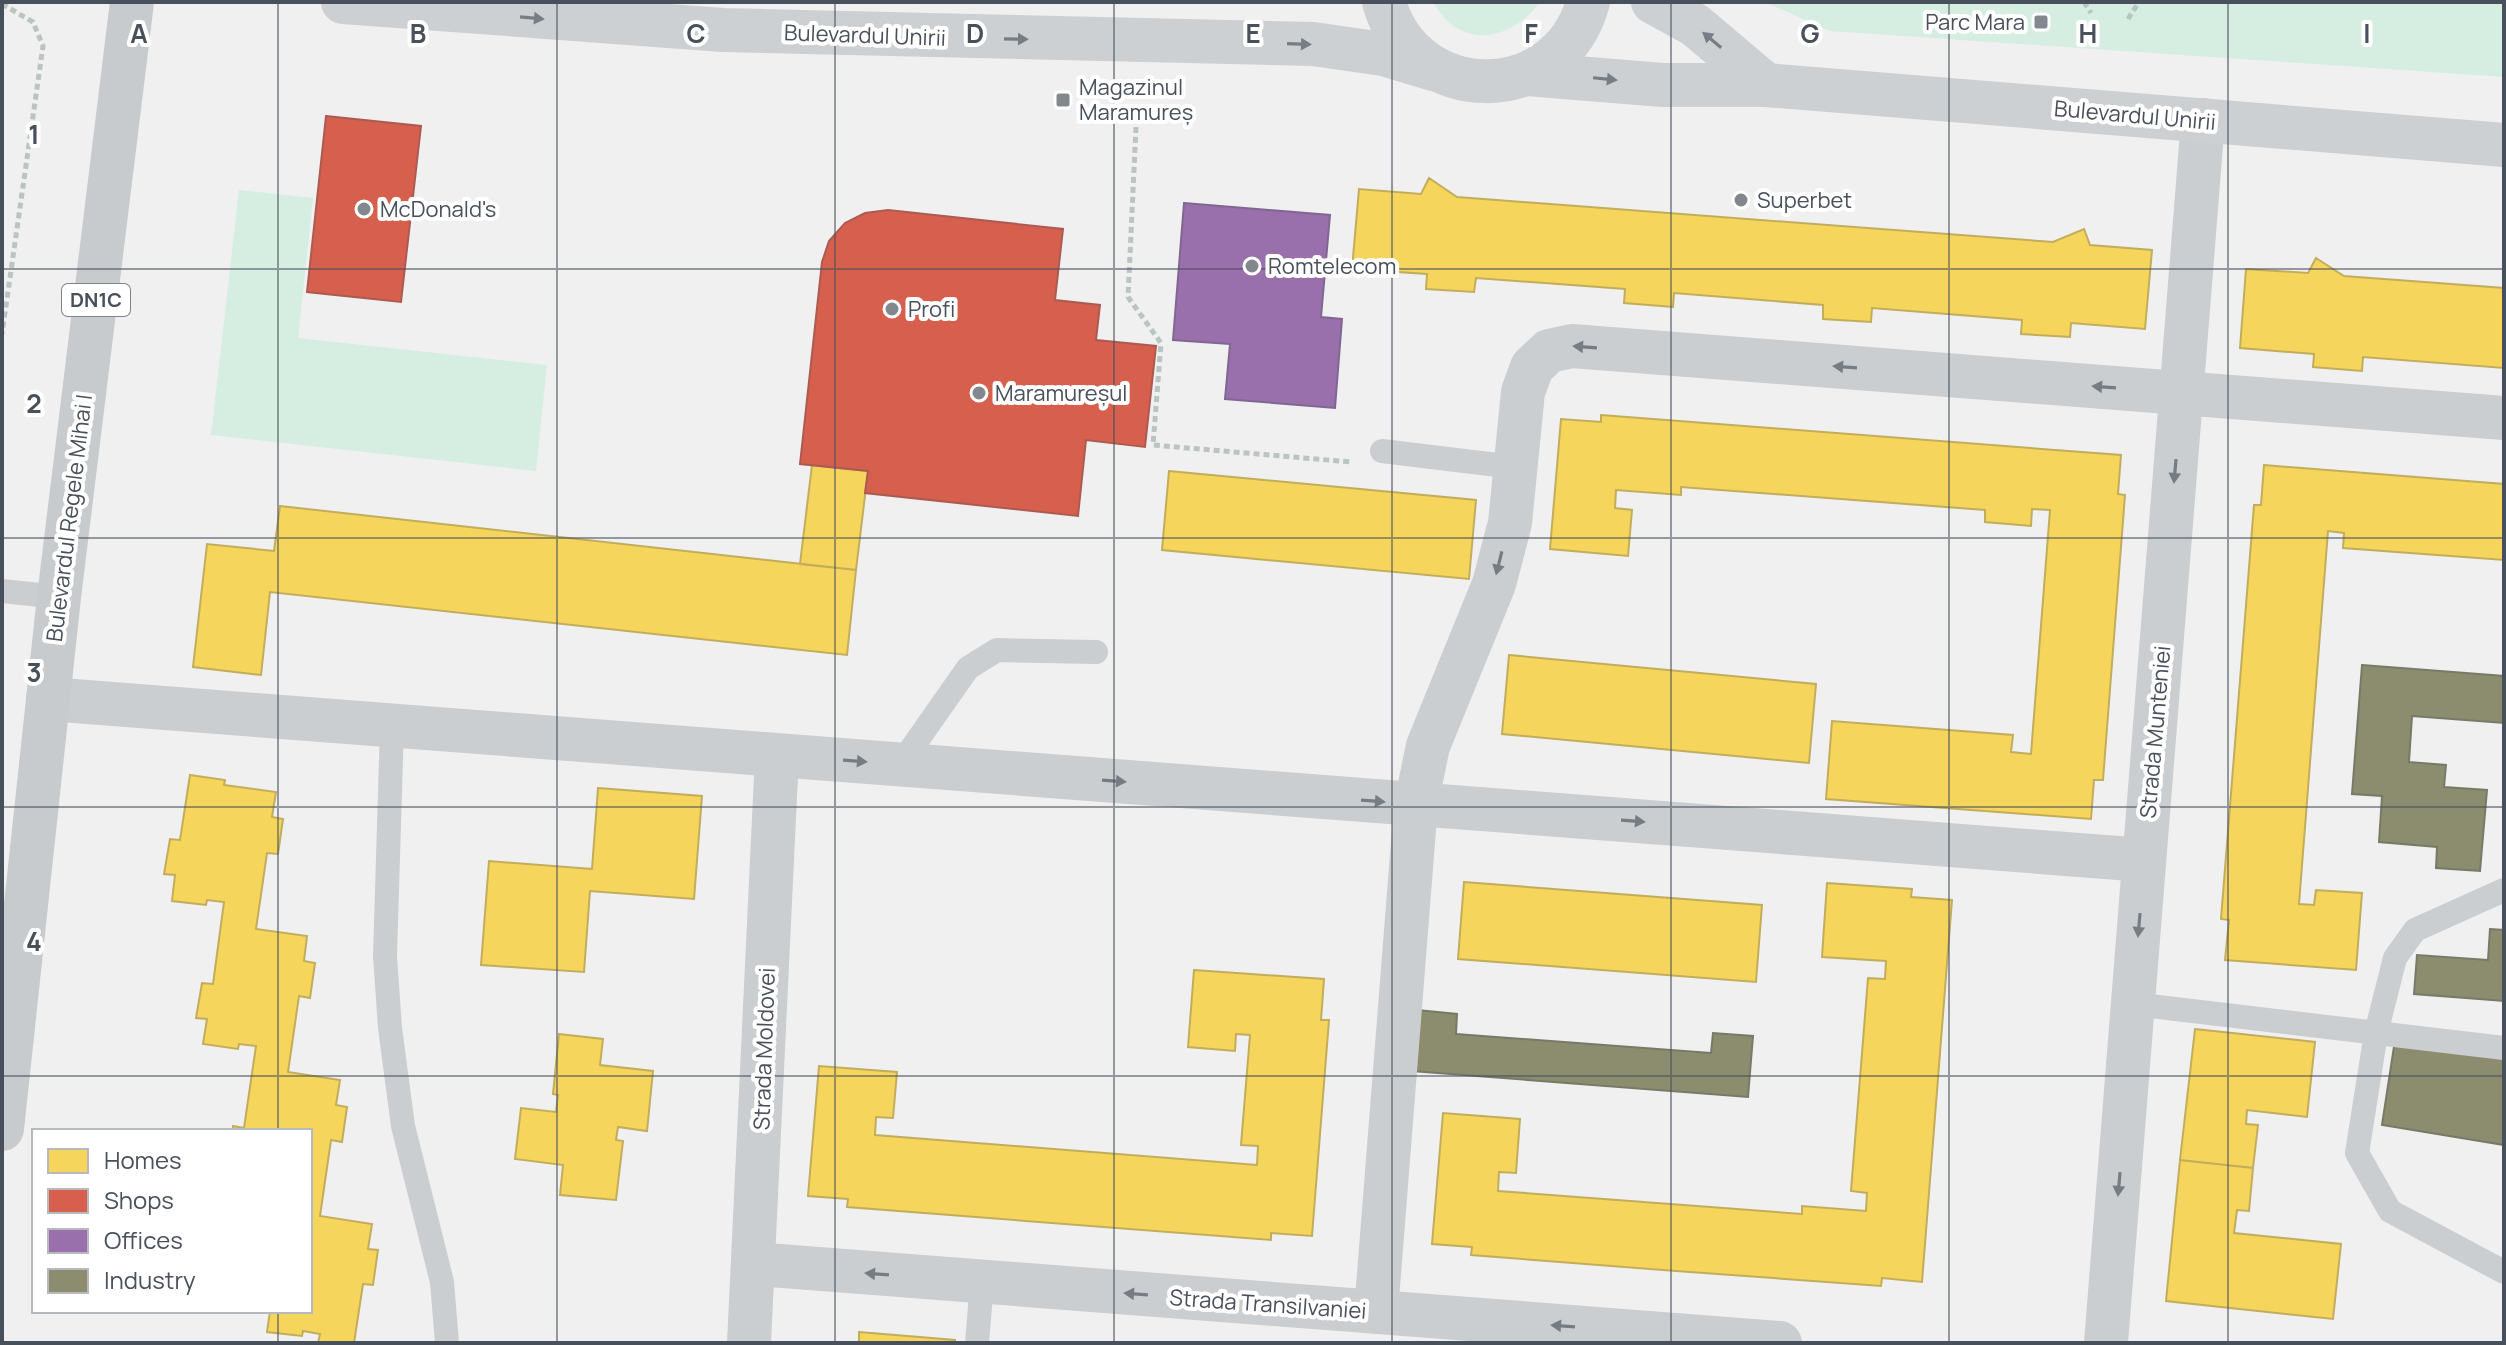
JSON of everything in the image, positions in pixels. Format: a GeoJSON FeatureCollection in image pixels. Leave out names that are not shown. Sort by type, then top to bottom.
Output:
{"type":"FeatureCollection","features":[{"type":"Feature","properties":{"kind":"main road","name":"Bulevardul Regele Mihai I"},"geometry":{"type":"LineString","coordinates":[[2,1129],[59,597],[132,2]]}},
{"type":"Feature","properties":{"kind":"main road","name":"Bulevardul Unirii"},"geometry":{"type":"LineString","coordinates":[[343,2],[723,30],[1313,44],[1383,54],[1463,80],[1496,82],[1527,74],[1554,57],[1575,34],[1588,2]]}},
{"type":"Feature","properties":{"kind":"main road","name":"Bulevardul Unirii"},"geometry":{"type":"LineString","coordinates":[[1384,2],[1389,21],[1407,48],[1433,69]]}},
{"type":"Feature","properties":{"kind":"main road"},"geometry":{"type":"LineString","coordinates":[[1653,2],[1695,25],[1766,85]]}},
{"type":"Feature","properties":{"kind":"main road","name":"Bulevardul Unirii"},"geometry":{"type":"LineString","coordinates":[[1527,74],[1663,85],[1766,85],[2504,145]]}},
{"type":"Feature","properties":{"kind":"street","name":"Strada Munteniei"},"geometry":{"type":"LineString","coordinates":[[2106,1343],[2203,120]]}},
{"type":"Feature","properties":{"kind":"street"},"geometry":{"type":"LineString","coordinates":[[1376,1312],[1416,804],[1428,746],[1494,584],[1510,523],[1518,415],[1532,367],[1549,351],[1572,346],[2504,418]]}},
{"type":"Feature","properties":{"kind":"street"},"geometry":{"type":"LineString","coordinates":[[48,699],[2144,860]]}},
{"type":"Feature","properties":{"kind":"street","name":"Strada Moldovei"},"geometry":{"type":"LineString","coordinates":[[749,1343],[777,755]]}},
{"type":"Feature","properties":{"kind":"street","name":"Strada Transilvaniei"},"geometry":{"type":"LineString","coordinates":[[755,1264],[1780,1343]]}},
{"type":"Feature","properties":{"kind":"lane"},"geometry":{"type":"LineString","coordinates":[[1382,451],[1514,467]]}},
{"type":"Feature","properties":{"kind":"lane"},"geometry":{"type":"LineString","coordinates":[[2,591],[59,597]]}},
{"type":"Feature","properties":{"kind":"lane"},"geometry":{"type":"LineString","coordinates":[[900,765],[968,668],[997,650],[1096,652]]}},
{"type":"Feature","properties":{"kind":"lane"},"geometry":{"type":"LineString","coordinates":[[392,726],[385,956],[390,1028],[403,1126],[442,1282],[447,1343]]}},
{"type":"Feature","properties":{"kind":"lane"},"geometry":{"type":"LineString","coordinates":[[2504,890],[2415,930],[2395,958],[2376,1033],[2357,1153],[2390,1211],[2504,1272]]}},
{"type":"Feature","properties":{"kind":"lane"},"geometry":{"type":"LineString","coordinates":[[2133,1004],[2504,1048]]}},
{"type":"Feature","properties":{"kind":"lane"},"geometry":{"type":"LineString","coordinates":[[977,1343],[982,1282]]}},
{"type":"Feature","properties":{"kind":"path"},"geometry":{"type":"LineString","coordinates":[[2084,2],[2091,13]]}},
{"type":"Feature","properties":{"kind":"path"},"geometry":{"type":"LineString","coordinates":[[2128,19],[2139,2]]}},
{"type":"Feature","properties":{"kind":"path"},"geometry":{"type":"LineString","coordinates":[[2,4],[33,22],[43,46],[2,334]]}},
{"type":"Feature","properties":{"kind":"path"},"geometry":{"type":"LineString","coordinates":[[1136,127],[1128,297],[1161,343],[1153,445],[1352,462],[1382,451]]}},
{"type":"Feature","properties":{"kind":"green space"},"geometry":{"type":"Polygon","coordinates":[[[1433,2],[1540,2],[1515,26],[1485,35],[1471,34],[1457,28],[1433,2]]]}},
{"type":"Feature","properties":{"kind":"green space"},"geometry":{"type":"Polygon","coordinates":[[[1765,2],[2504,2],[2504,77],[1830,31],[1765,2]]]}},
{"type":"Feature","properties":{"kind":"green space"},"geometry":{"type":"Polygon","coordinates":[[[239,190],[313,198],[298,338],[547,365],[536,471],[211,435],[239,190]]]}},
{"type":"Feature","properties":{"kind":"building: Homes"},"geometry":{"type":"Polygon","coordinates":[[[1429,178],[1457,197],[2053,242],[2084,229],[2090,245],[2152,250],[2145,329],[2071,323],[2070,337],[2021,334],[2022,320],[1872,308],[1871,322],[1823,319],[1823,305],[1674,293],[1673,307],[1624,303],[1625,289],[1476,278],[1474,292],[1426,289],[1427,274],[1352,269],[1359,189],[1421,194],[1429,178]]]}},
{"type":"Feature","properties":{"kind":"building: Homes"},"geometry":{"type":"Polygon","coordinates":[[[2316,258],[2344,276],[2504,288],[2504,368],[2363,357],[2362,371],[2313,367],[2314,354],[2240,348],[2246,269],[2308,273],[2316,258]]]}},
{"type":"Feature","properties":{"kind":"building: Homes"},"geometry":{"type":"Polygon","coordinates":[[[1601,415],[2121,455],[2118,494],[2125,495],[2103,780],[2094,780],[2091,819],[1826,799],[1832,721],[2013,735],[2011,752],[2031,754],[2050,510],[2032,509],[2031,526],[1985,522],[1985,510],[1681,487],[1681,495],[1616,490],[1615,508],[1632,510],[1628,556],[1550,549],[1561,419],[1601,422],[1601,415]]]}},
{"type":"Feature","properties":{"kind":"building: Homes"},"geometry":{"type":"Polygon","coordinates":[[[812,465],[868,471],[856,570],[800,564],[812,465]]]}},
{"type":"Feature","properties":{"kind":"building: Homes"},"geometry":{"type":"Polygon","coordinates":[[[2264,465],[2504,484],[2504,560],[2343,548],[2344,533],[2328,531],[2299,904],[2314,905],[2316,890],[2362,893],[2356,970],[2225,960],[2229,920],[2221,919],[2254,505],[2261,505],[2264,465]]]}},
{"type":"Feature","properties":{"kind":"building: Homes"},"geometry":{"type":"Polygon","coordinates":[[[1169,471],[1476,500],[1469,579],[1162,550],[1169,471]]]}},
{"type":"Feature","properties":{"kind":"building: Homes"},"geometry":{"type":"Polygon","coordinates":[[[280,506],[856,570],[847,655],[270,592],[261,675],[193,667],[207,544],[274,551],[280,506]]]}},
{"type":"Feature","properties":{"kind":"building: Homes"},"geometry":{"type":"Polygon","coordinates":[[[1509,655],[1816,684],[1809,763],[1502,734],[1509,655]]]}},
{"type":"Feature","properties":{"kind":"building: Homes"},"geometry":{"type":"Polygon","coordinates":[[[190,775],[225,780],[224,785],[276,792],[272,817],[283,819],[278,854],[267,853],[256,929],[307,936],[304,961],[315,963],[310,998],[299,996],[288,1072],[340,1080],[336,1105],[347,1107],[342,1142],[331,1140],[320,1216],[372,1224],[368,1249],[378,1250],[373,1285],[363,1284],[354,1343],[318,1343],[320,1334],[303,1331],[302,1336],[267,1332],[270,1313],[312,1313],[312,1129],[233,1129],[233,1126],[244,1128],[256,1046],[239,1044],[238,1049],[203,1044],[207,1019],[196,1018],[202,983],[213,984],[224,902],[207,900],[206,905],[172,901],[175,875],[164,874],[170,839],[180,840],[190,775]]]}},
{"type":"Feature","properties":{"kind":"building: Homes"},"geometry":{"type":"Polygon","coordinates":[[[598,788],[702,796],[694,899],[590,891],[584,972],[481,965],[489,861],[592,869],[598,788]]]}},
{"type":"Feature","properties":{"kind":"building: Homes"},"geometry":{"type":"Polygon","coordinates":[[[1464,882],[1762,905],[1756,982],[1458,959],[1464,882]]]}},
{"type":"Feature","properties":{"kind":"building: Homes"},"geometry":{"type":"Polygon","coordinates":[[[1827,883],[1912,889],[1911,897],[1952,900],[1922,1282],[1882,1278],[1881,1286],[1676,1271],[1471,1255],[1472,1247],[1432,1244],[1443,1113],[1520,1119],[1516,1173],[1499,1172],[1498,1191],[1802,1214],[1802,1206],[1866,1211],[1867,1193],[1851,1191],[1868,978],[1885,979],[1886,961],[1822,957],[1827,883]]]}},
{"type":"Feature","properties":{"kind":"building: Homes"},"geometry":{"type":"Polygon","coordinates":[[[1194,970],[1324,979],[1321,1020],[1329,1020],[1312,1236],[1271,1233],[1271,1240],[847,1207],[848,1199],[808,1196],[819,1066],[897,1072],[893,1118],[876,1117],[875,1135],[1257,1165],[1258,1146],[1241,1145],[1250,1035],[1236,1034],[1235,1051],[1188,1047],[1194,970]]]}},
{"type":"Feature","properties":{"kind":"building: Homes"},"geometry":{"type":"Polygon","coordinates":[[[2195,1029],[2315,1042],[2307,1117],[2247,1110],[2246,1124],[2258,1125],[2253,1168],[2180,1160],[2195,1029]]]}},
{"type":"Feature","properties":{"kind":"building: Homes"},"geometry":{"type":"Polygon","coordinates":[[[559,1034],[603,1039],[600,1065],[653,1071],[647,1131],[618,1127],[616,1140],[623,1141],[616,1200],[560,1195],[563,1165],[515,1159],[521,1108],[556,1112],[558,1095],[553,1094],[559,1034]]]}},
{"type":"Feature","properties":{"kind":"building: Homes"},"geometry":{"type":"Polygon","coordinates":[[[2180,1160],[2253,1168],[2249,1211],[2237,1210],[2234,1233],[2341,1244],[2333,1319],[2166,1301],[2180,1160]]]}},
{"type":"Feature","properties":{"kind":"building: Homes"},"geometry":{"type":"Polygon","coordinates":[[[859,1332],[955,1340],[955,1343],[859,1343],[859,1332]]]}},
{"type":"Feature","properties":{"kind":"building: Shops","name":"McDonald's"},"geometry":{"type":"Polygon","coordinates":[[[326,116],[421,126],[401,302],[307,292],[326,116]]]}},
{"type":"Feature","properties":{"kind":"building: Shops","name":"Maramureșul"},"geometry":{"type":"Polygon","coordinates":[[[888,210],[1063,229],[1055,300],[1100,305],[1096,340],[1156,346],[1145,447],[1086,440],[1078,516],[865,493],[868,471],[800,464],[822,262],[829,241],[845,223],[865,213],[888,210]]]}},
{"type":"Feature","properties":{"kind":"building: Offices","name":"Romtelecom"},"geometry":{"type":"Polygon","coordinates":[[[1184,203],[1330,215],[1321,317],[1342,319],[1335,408],[1225,399],[1230,344],[1173,340],[1184,203]]]}},
{"type":"Feature","properties":{"kind":"building: Industry"},"geometry":{"type":"Polygon","coordinates":[[[2362,665],[2504,676],[2504,723],[2412,716],[2409,762],[2446,765],[2444,787],[2487,790],[2480,871],[2436,868],[2437,847],[2379,842],[2382,796],[2352,794],[2362,665]]]}},
{"type":"Feature","properties":{"kind":"building: Industry"},"geometry":{"type":"Polygon","coordinates":[[[2490,929],[2504,930],[2504,1001],[2414,994],[2417,955],[2488,960],[2490,929]]]}},
{"type":"Feature","properties":{"kind":"building: Industry"},"geometry":{"type":"Polygon","coordinates":[[[1417,1010],[1457,1014],[1456,1034],[1711,1053],[1713,1033],[1753,1036],[1748,1097],[1412,1071],[1417,1010]]]}},
{"type":"Feature","properties":{"kind":"building: Industry"},"geometry":{"type":"Polygon","coordinates":[[[2395,1040],[2504,1057],[2504,1145],[2382,1125],[2395,1040]]]}},
{"type":"Feature","properties":{"kind":"place","name":"Parc Mara"},"geometry":{"type":"Point","coordinates":[2041,22]}},
{"type":"Feature","properties":{"kind":"place","name":"Magazinul Maramureș"},"geometry":{"type":"Point","coordinates":[1063,100]}},
{"type":"Feature","properties":{"kind":"place","name":"Superbet"},"geometry":{"type":"Point","coordinates":[1741,200]}},
{"type":"Feature","properties":{"kind":"place","name":"McDonald's"},"geometry":{"type":"Point","coordinates":[364,209]}},
{"type":"Feature","properties":{"kind":"place","name":"Romtelecom"},"geometry":{"type":"Point","coordinates":[1252,266]}},
{"type":"Feature","properties":{"kind":"place","name":"Profi"},"geometry":{"type":"Point","coordinates":[892,309]}},
{"type":"Feature","properties":{"kind":"place","name":"Maramureșul"},"geometry":{"type":"Point","coordinates":[979,393]}}]}
